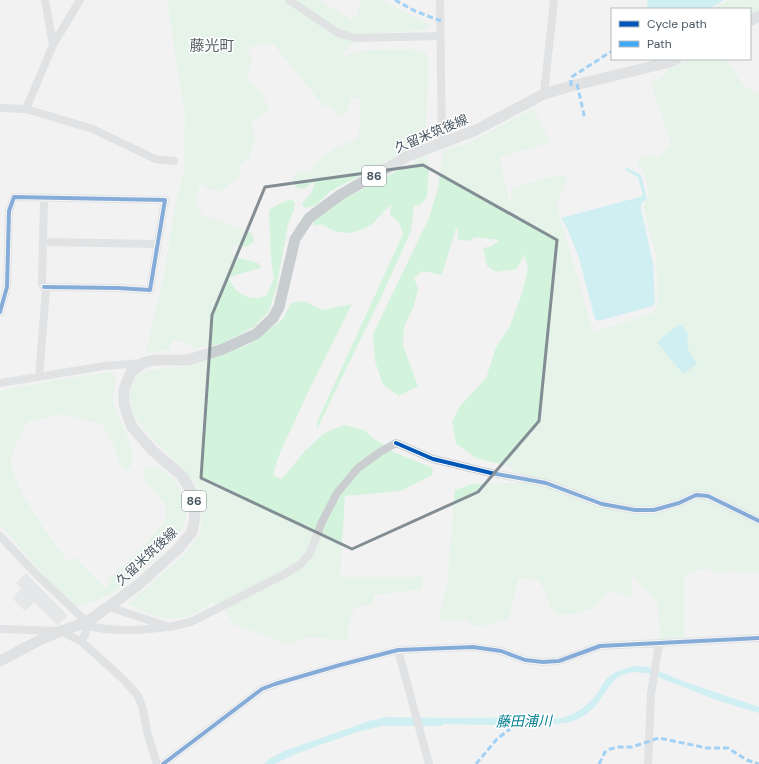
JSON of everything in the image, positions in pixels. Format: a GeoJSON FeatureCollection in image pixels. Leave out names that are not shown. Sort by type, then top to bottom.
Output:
{"type":"FeatureCollection","features":[{"type":"Feature","properties":{"kind":"main road","name":"久留米筑後線"},"geometry":{"type":"LineString","coordinates":[[0,661],[42,639],[61,631],[88,624],[137,586],[178,549],[192,532],[195,516],[194,502],[190,489],[182,476],[153,451],[132,427],[127,414],[124,403],[124,389],[131,372],[143,363],[154,360],[188,360],[223,349],[256,334],[273,318],[279,307],[295,239],[309,218],[340,195],[408,156],[476,130],[544,94],[674,60]]}},
{"type":"Feature","properties":{"kind":"street"},"geometry":{"type":"LineString","coordinates":[[45,0],[54,45]]}},
{"type":"Feature","properties":{"kind":"street"},"geometry":{"type":"LineString","coordinates":[[26,108],[54,45],[80,0]]}},
{"type":"Feature","properties":{"kind":"street"},"geometry":{"type":"LineString","coordinates":[[289,0],[338,33],[356,38],[440,36]]}},
{"type":"Feature","properties":{"kind":"street"},"geometry":{"type":"LineString","coordinates":[[440,0],[442,142]]}},
{"type":"Feature","properties":{"kind":"street"},"geometry":{"type":"LineString","coordinates":[[544,94],[554,0]]}},
{"type":"Feature","properties":{"kind":"street"},"geometry":{"type":"LineString","coordinates":[[0,108],[26,108],[93,129],[155,159],[174,161]]}},
{"type":"Feature","properties":{"kind":"street"},"geometry":{"type":"LineString","coordinates":[[0,312],[7,286],[9,211],[14,198],[165,200],[150,290],[44,287]]}},
{"type":"Feature","properties":{"kind":"street"},"geometry":{"type":"LineString","coordinates":[[39,377],[46,290],[42,284],[44,198]]}},
{"type":"Feature","properties":{"kind":"street"},"geometry":{"type":"LineString","coordinates":[[44,242],[158,244]]}},
{"type":"Feature","properties":{"kind":"street"},"geometry":{"type":"LineString","coordinates":[[0,383],[104,366],[143,363]]}},
{"type":"Feature","properties":{"kind":"street"},"geometry":{"type":"LineString","coordinates":[[0,536],[37,575],[88,624],[105,630],[143,631],[191,622],[283,575],[301,564],[310,553],[322,522],[337,493],[358,468],[380,452],[396,443],[433,459],[491,473],[546,483],[602,504],[636,510],[654,510],[679,503],[696,495],[708,496],[759,521]]}},
{"type":"Feature","properties":{"kind":"street"},"geometry":{"type":"LineString","coordinates":[[110,607],[170,627]]}},
{"type":"Feature","properties":{"kind":"street"},"geometry":{"type":"LineString","coordinates":[[82,642],[88,624]]}},
{"type":"Feature","properties":{"kind":"street"},"geometry":{"type":"LineString","coordinates":[[0,629],[61,631],[82,642],[124,680],[138,696],[143,709],[147,732],[157,764]]}},
{"type":"Feature","properties":{"kind":"street"},"geometry":{"type":"LineString","coordinates":[[164,764],[262,689],[340,665],[398,650],[473,647],[501,652],[525,660],[543,662],[559,661],[600,646],[759,638]]}},
{"type":"Feature","properties":{"kind":"street"},"geometry":{"type":"LineString","coordinates":[[648,764],[651,694],[658,644]]}},
{"type":"Feature","properties":{"kind":"street"},"geometry":{"type":"LineString","coordinates":[[398,650],[429,764]]}},
{"type":"Feature","properties":{"kind":"highlighted area"},"geometry":{"type":"Polygon","coordinates":[[[423,165],[557,240],[539,421],[478,492],[352,549],[201,478],[212,315],[265,187],[423,165]]]}},
{"type":"Feature","properties":{"kind":"green space"},"geometry":{"type":"Polygon","coordinates":[[[167,0],[320,0],[351,20],[358,13],[362,0],[382,0],[428,24],[426,30],[371,34],[347,47],[343,56],[367,50],[415,49],[426,53],[429,60],[425,141],[331,191],[316,205],[304,208],[302,204],[311,193],[315,183],[312,183],[304,189],[296,188],[293,179],[296,172],[305,170],[310,173],[314,164],[332,150],[358,138],[361,119],[359,97],[351,99],[347,112],[340,116],[330,107],[324,106],[273,44],[263,43],[247,48],[252,59],[247,80],[262,93],[269,111],[251,122],[255,138],[249,159],[237,166],[241,175],[220,192],[210,189],[197,182],[200,188],[195,200],[202,215],[252,233],[254,242],[245,247],[233,245],[232,252],[235,257],[258,263],[261,268],[229,278],[236,289],[244,295],[252,298],[259,298],[267,295],[274,278],[271,259],[269,210],[291,199],[295,203],[294,210],[288,224],[277,285],[269,311],[254,327],[221,344],[194,348],[181,341],[173,341],[168,350],[146,353],[163,280],[176,200],[184,171],[185,116],[167,0]]]}},
{"type":"Feature","properties":{"kind":"green space"},"geometry":{"type":"Polygon","coordinates":[[[727,0],[759,0],[759,10],[751,14],[751,8],[715,8],[727,0]]]}},
{"type":"Feature","properties":{"kind":"green space"},"geometry":{"type":"Polygon","coordinates":[[[687,60],[727,60],[744,85],[759,94],[759,573],[728,571],[718,573],[706,568],[684,575],[684,637],[660,639],[658,605],[648,590],[640,585],[634,574],[632,577],[631,598],[609,590],[594,608],[573,614],[558,615],[551,607],[545,591],[539,582],[534,579],[518,579],[509,619],[477,627],[465,620],[438,620],[447,586],[455,490],[472,484],[524,483],[509,466],[476,458],[456,444],[452,421],[461,405],[486,378],[496,347],[509,328],[522,294],[528,268],[524,254],[517,269],[496,272],[487,266],[483,248],[492,246],[499,240],[476,237],[468,241],[458,239],[458,229],[456,228],[442,275],[422,271],[414,278],[418,289],[414,306],[404,327],[403,346],[418,386],[399,396],[383,385],[375,361],[373,334],[429,218],[438,188],[443,151],[466,144],[533,109],[550,142],[501,157],[501,166],[509,200],[511,198],[512,189],[538,180],[563,174],[567,179],[559,197],[557,208],[593,332],[654,313],[658,302],[656,255],[644,210],[644,205],[649,195],[644,170],[637,165],[643,156],[660,156],[671,143],[651,83],[662,78],[668,70],[687,60]]]}},
{"type":"Feature","properties":{"kind":"green space"},"geometry":{"type":"Polygon","coordinates":[[[427,155],[429,169],[427,197],[421,204],[414,206],[411,231],[384,291],[317,429],[317,422],[403,234],[400,225],[390,216],[391,205],[371,224],[363,229],[351,233],[339,232],[322,224],[313,226],[315,219],[325,209],[427,155]]]}},
{"type":"Feature","properties":{"kind":"green space"},"geometry":{"type":"Polygon","coordinates":[[[304,301],[322,310],[352,304],[311,386],[279,455],[273,475],[281,479],[302,454],[324,433],[344,425],[364,430],[394,452],[433,468],[432,475],[401,491],[345,496],[340,577],[423,577],[422,589],[374,595],[372,604],[355,607],[349,623],[348,640],[310,637],[288,644],[233,624],[225,610],[213,602],[191,615],[174,618],[159,616],[128,604],[184,555],[201,533],[201,510],[196,485],[183,469],[152,438],[133,414],[130,395],[132,384],[139,375],[149,370],[190,366],[248,345],[283,319],[291,303],[304,301]]]}},
{"type":"Feature","properties":{"kind":"green space"},"geometry":{"type":"Polygon","coordinates":[[[111,372],[116,378],[113,393],[115,411],[126,434],[131,450],[132,458],[130,468],[124,469],[118,461],[116,450],[103,425],[64,414],[27,422],[11,459],[12,469],[24,497],[43,527],[69,562],[74,557],[104,587],[108,588],[109,579],[139,551],[162,525],[167,513],[164,502],[143,478],[145,469],[154,466],[172,478],[183,498],[186,516],[180,531],[173,541],[153,561],[131,579],[112,594],[106,595],[95,602],[88,601],[84,605],[75,605],[44,576],[0,524],[0,391],[56,380],[111,372]]]}},
{"type":"Feature","properties":{"kind":"water"},"geometry":{"type":"Polygon","coordinates":[[[647,0],[724,0],[711,8],[648,8],[647,0]]]}},
{"type":"Feature","properties":{"kind":"water"},"geometry":{"type":"Polygon","coordinates":[[[626,167],[641,175],[647,199],[641,204],[641,209],[653,263],[655,301],[653,306],[598,321],[595,319],[578,255],[567,228],[561,218],[643,196],[638,177],[625,170],[626,167]]]}},
{"type":"Feature","properties":{"kind":"water"},"geometry":{"type":"Polygon","coordinates":[[[678,325],[682,326],[688,335],[687,343],[689,350],[697,364],[683,374],[657,342],[678,325]]]}},
{"type":"Feature","properties":{"kind":"water","name":"藤田浦川"},"geometry":{"type":"Polygon","coordinates":[[[634,666],[649,667],[685,682],[759,707],[759,713],[719,701],[650,674],[636,672],[625,674],[617,678],[593,708],[585,715],[570,722],[559,724],[542,724],[542,726],[443,724],[442,726],[382,726],[357,732],[295,754],[275,764],[264,764],[269,759],[284,751],[369,721],[386,717],[543,717],[544,719],[552,719],[568,716],[575,713],[587,704],[611,675],[620,670],[634,666]]]}},
{"type":"Feature","properties":{"kind":"building"},"geometry":{"type":"Polygon","coordinates":[[[26,573],[68,616],[58,625],[34,602],[25,611],[12,598],[21,589],[16,583],[26,573]]]}},
{"type":"Feature","properties":{"kind":"marked path"},"geometry":{"type":"LineString","coordinates":[[395,0],[415,11],[441,21]]}},
{"type":"Feature","properties":{"kind":"marked path"},"geometry":{"type":"LineString","coordinates":[[571,86],[571,78],[573,76],[611,52]]}},
{"type":"Feature","properties":{"kind":"marked path"},"geometry":{"type":"LineString","coordinates":[[577,84],[585,119]]}},
{"type":"Feature","properties":{"kind":"marked path"},"geometry":{"type":"LineString","coordinates":[[476,764],[497,739],[510,729]]}},
{"type":"Feature","properties":{"kind":"marked path"},"geometry":{"type":"LineString","coordinates":[[599,764],[605,752],[610,749],[632,747],[659,738],[707,748],[728,748],[747,760],[759,764]]}},
{"type":"Feature","properties":{"kind":"cycle path"},"geometry":{"type":"LineString","coordinates":[[0,312],[7,287],[9,211],[14,197],[165,200],[150,290],[44,287]]}},
{"type":"Feature","properties":{"kind":"cycle path"},"geometry":{"type":"LineString","coordinates":[[396,443],[433,459],[491,473],[546,483],[602,504],[635,510],[654,510],[679,503],[696,495],[708,496],[759,521]]}},
{"type":"Feature","properties":{"kind":"cycle path"},"geometry":{"type":"LineString","coordinates":[[163,764],[262,689],[340,665],[398,650],[473,647],[501,651],[525,660],[543,662],[559,661],[600,646],[759,638]]}},
{"type":"Feature","properties":{"kind":"district","name":"藤光町"},"geometry":{"type":"Point","coordinates":[212,46]}}]}
